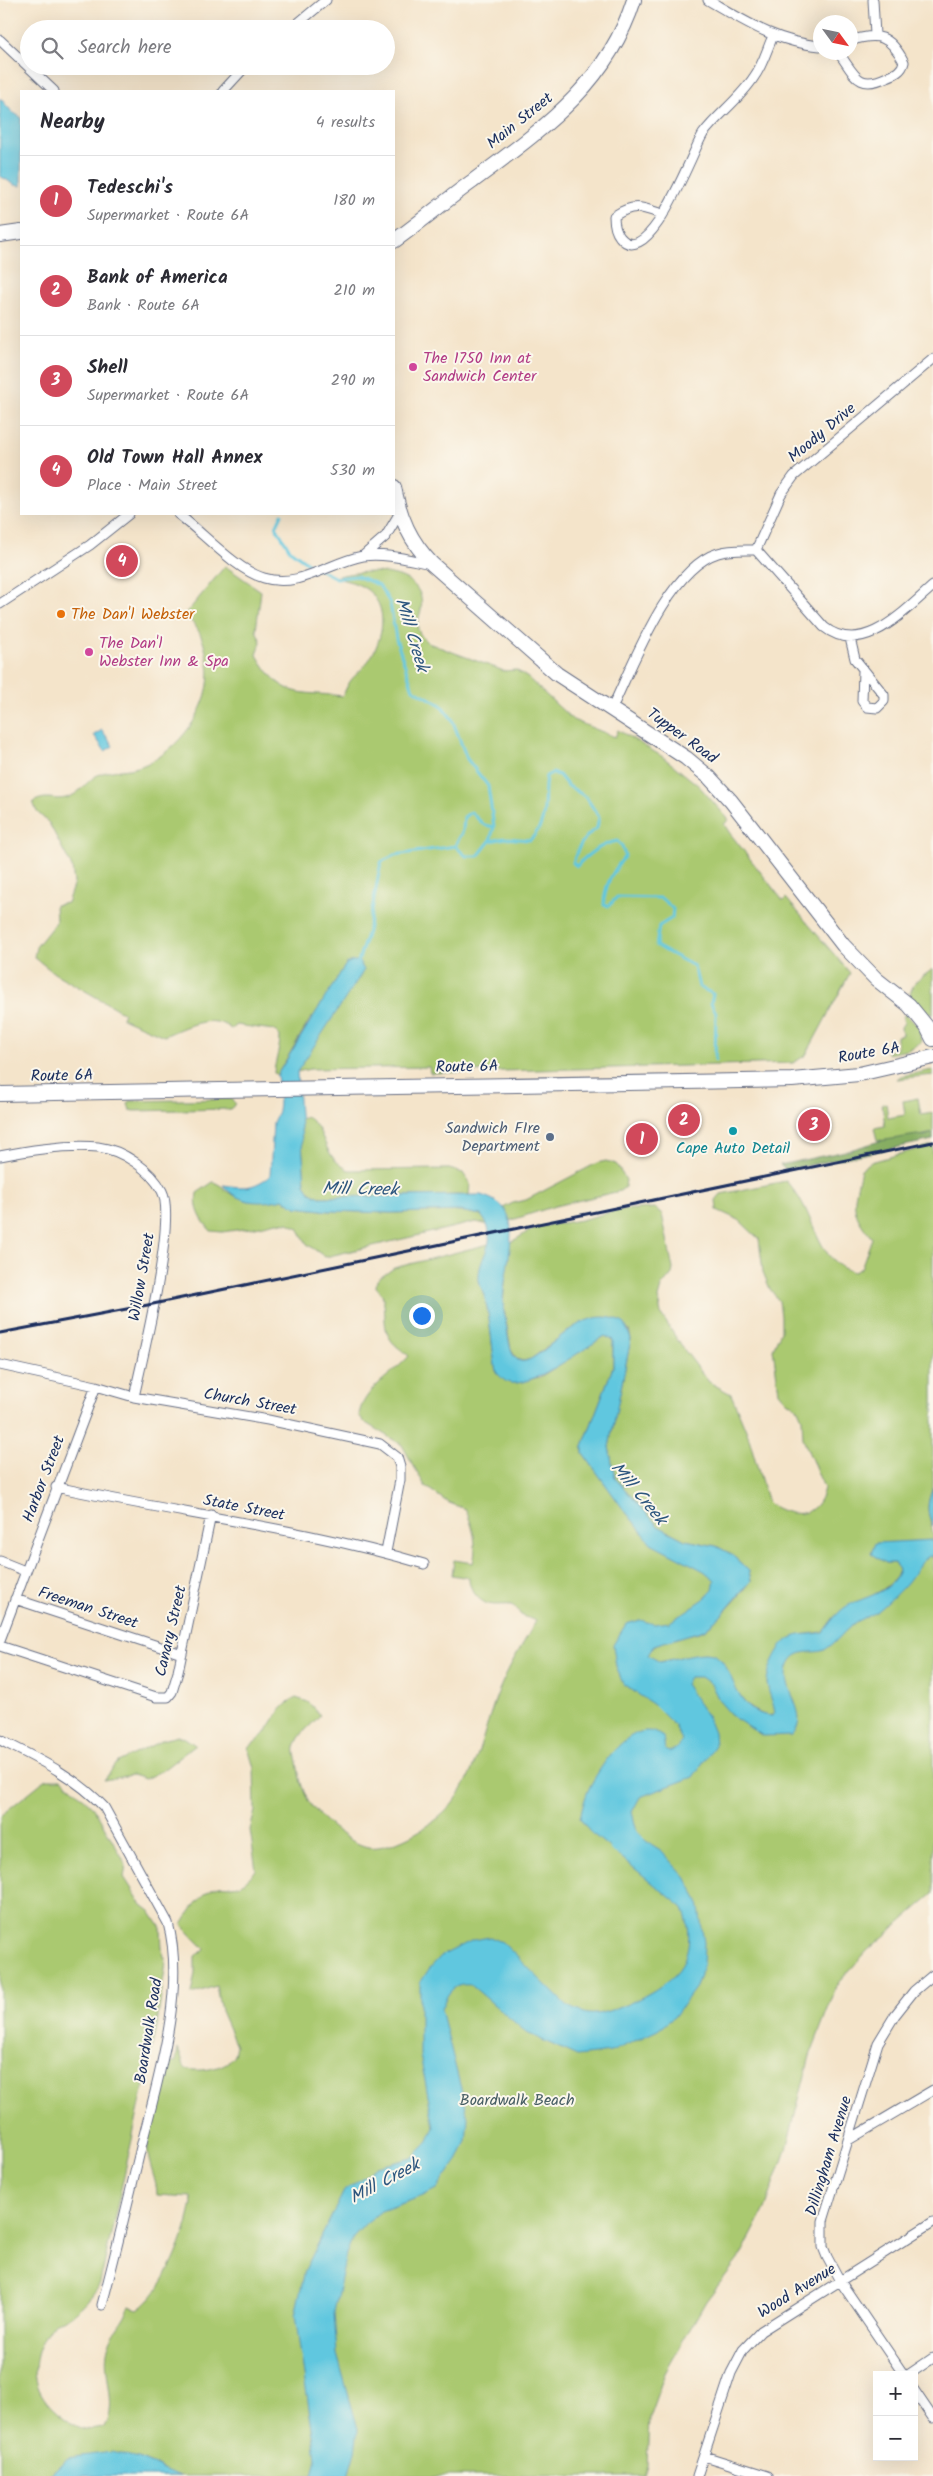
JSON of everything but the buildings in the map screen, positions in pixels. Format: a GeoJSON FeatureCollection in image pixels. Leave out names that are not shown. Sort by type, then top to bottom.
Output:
{"type":"FeatureCollection","features":[{"type":"Feature","properties":{"kind":"main road","name":"Main Street"},"geometry":{"type":"LineString","coordinates":[[395,240],[540,131],[579,94],[606,62],[626,27],[634,0]]}},
{"type":"Feature","properties":{"kind":"main road"},"geometry":{"type":"LineString","coordinates":[[0,235],[20,232]]}},
{"type":"Feature","properties":{"kind":"main road","name":"Tupper Road"},"geometry":{"type":"LineString","coordinates":[[395,492],[399,514],[414,543],[432,564],[536,658],[567,682],[612,708],[686,758],[709,777],[731,801],[849,952],[876,979],[908,1005],[927,1027],[933,1039]]}},
{"type":"Feature","properties":{"kind":"main road"},"geometry":{"type":"LineString","coordinates":[[908,1005],[933,1021]]}},
{"type":"Feature","properties":{"kind":"main road","name":"Route 6A"},"geometry":{"type":"LineString","coordinates":[[0,1094],[308,1087],[800,1080],[859,1074],[933,1057]]}},
{"type":"Feature","properties":{"kind":"street"},"geometry":{"type":"LineString","coordinates":[[302,20],[326,0]]}},
{"type":"Feature","properties":{"kind":"street"},"geometry":{"type":"LineString","coordinates":[[708,0],[773,36],[790,42],[813,45]]}},
{"type":"Feature","properties":{"kind":"street"},"geometry":{"type":"LineString","coordinates":[[873,0],[875,35]]}},
{"type":"Feature","properties":{"kind":"street"},"geometry":{"type":"LineString","coordinates":[[843,60],[850,70],[865,83],[872,84],[896,73],[903,67],[904,62],[900,53],[893,46],[875,35],[858,39]]}},
{"type":"Feature","properties":{"kind":"street"},"geometry":{"type":"LineString","coordinates":[[662,214],[641,207],[628,207],[614,216],[614,223],[622,239],[629,243],[642,242],[650,235],[670,204],[703,134],[755,76],[773,36]]}},
{"type":"Feature","properties":{"kind":"street"},"geometry":{"type":"LineString","coordinates":[[0,40],[20,59]]}},
{"type":"Feature","properties":{"kind":"street"},"geometry":{"type":"LineString","coordinates":[[37,75],[53,90]]}},
{"type":"Feature","properties":{"kind":"street"},"geometry":{"type":"LineString","coordinates":[[224,90],[238,75]]}},
{"type":"Feature","properties":{"kind":"street","name":"Moody Drive"},"geometry":{"type":"LineString","coordinates":[[756,550],[781,494],[794,476],[933,359]]}},
{"type":"Feature","properties":{"kind":"street"},"geometry":{"type":"LineString","coordinates":[[363,556],[386,536],[399,514]]}},
{"type":"Feature","properties":{"kind":"street"},"geometry":{"type":"LineString","coordinates":[[0,604],[90,545],[128,515]]}},
{"type":"Feature","properties":{"kind":"street"},"geometry":{"type":"LineString","coordinates":[[179,515],[249,571],[263,578],[282,582],[314,574],[363,556],[384,556],[432,564]]}},
{"type":"Feature","properties":{"kind":"street"},"geometry":{"type":"LineString","coordinates":[[612,708],[664,604],[686,573],[704,559],[716,553],[732,549],[756,550],[824,627],[831,632],[850,638],[874,632],[894,619],[933,586]]}},
{"type":"Feature","properties":{"kind":"street"},"geometry":{"type":"LineString","coordinates":[[850,638],[852,652],[863,670]]}},
{"type":"Feature","properties":{"kind":"street","name":"Willow Street"},"geometry":{"type":"LineString","coordinates":[[0,1156],[39,1148],[98,1147],[116,1152],[142,1166],[163,1192],[166,1233],[134,1397]]}},
{"type":"Feature","properties":{"kind":"street","name":"Church Street"},"geometry":{"type":"LineString","coordinates":[[0,1365],[96,1386],[134,1397],[330,1432],[380,1444],[397,1457],[400,1480],[386,1552]]}},
{"type":"Feature","properties":{"kind":"street","name":"Harbor Street"},"geometry":{"type":"LineString","coordinates":[[0,1640],[56,1487],[96,1386]]}},
{"type":"Feature","properties":{"kind":"street","name":"State Street"},"geometry":{"type":"LineString","coordinates":[[56,1487],[134,1504],[211,1516],[386,1552],[424,1564]]}},
{"type":"Feature","properties":{"kind":"street","name":"Canary Street"},"geometry":{"type":"LineString","coordinates":[[0,1646],[162,1698],[168,1697],[172,1692],[182,1654],[211,1516]]}},
{"type":"Feature","properties":{"kind":"street"},"geometry":{"type":"LineString","coordinates":[[0,1561],[25,1571]]}},
{"type":"Feature","properties":{"kind":"street","name":"Freeman Street"},"geometry":{"type":"LineString","coordinates":[[14,1600],[182,1654]]}},
{"type":"Feature","properties":{"kind":"street","name":"Boardwalk Road"},"geometry":{"type":"LineString","coordinates":[[0,1740],[66,1775],[90,1792],[104,1807],[168,1923],[171,1934],[174,1983],[170,2012],[154,2095],[102,2305]]}},
{"type":"Feature","properties":{"kind":"street","name":"Dillingham Avenue"},"geometry":{"type":"LineString","coordinates":[[901,2371],[840,2281],[823,2248],[823,2221],[850,2139],[878,2043],[909,1997],[933,1975]]}},
{"type":"Feature","properties":{"kind":"street"},"geometry":{"type":"LineString","coordinates":[[850,2139],[933,2090]]}},
{"type":"Feature","properties":{"kind":"street","name":"Wood Avenue"},"geometry":{"type":"LineString","coordinates":[[697,2476],[731,2373],[743,2350],[761,2331],[933,2222]]}},
{"type":"Feature","properties":{"kind":"street"},"geometry":{"type":"LineString","coordinates":[[914,2371],[933,2358]]}},
{"type":"Feature","properties":{"kind":"street"},"geometry":{"type":"LineString","coordinates":[[918,2396],[933,2418]]}},
{"type":"Feature","properties":{"kind":"street"},"geometry":{"type":"LineString","coordinates":[[704,2456],[768,2476]]}},
{"type":"Feature","properties":{"kind":"green space"},"geometry":{"type":"Polygon","coordinates":[[[225,566],[261,591],[256,630],[261,642],[257,655],[275,680],[284,686],[303,693],[343,696],[351,680],[367,663],[373,653],[378,642],[382,619],[376,599],[368,590],[357,584],[335,577],[370,572],[396,575],[416,587],[421,597],[422,604],[418,626],[419,631],[428,643],[504,671],[516,670],[528,678],[573,720],[615,737],[618,730],[663,757],[699,786],[729,820],[724,824],[729,832],[783,901],[786,898],[850,973],[806,1055],[793,1063],[430,1073],[429,1067],[310,1069],[297,1072],[312,1016],[277,1075],[274,1073],[280,1036],[274,1030],[236,1025],[231,1029],[223,1024],[206,1022],[189,1026],[164,1036],[122,1018],[124,1013],[54,973],[34,957],[36,947],[56,922],[55,905],[67,903],[74,883],[72,867],[49,823],[37,812],[33,802],[42,798],[66,798],[95,776],[110,771],[136,768],[155,760],[180,739],[200,710],[206,695],[209,679],[204,643],[194,625],[184,616],[225,566]]]}},
{"type":"Feature","properties":{"kind":"green space"},"geometry":{"type":"Polygon","coordinates":[[[933,969],[933,1015],[913,1002],[910,993],[915,982],[933,969]]]}},
{"type":"Feature","properties":{"kind":"green space"},"geometry":{"type":"Polygon","coordinates":[[[905,1014],[919,1027],[921,1042],[908,1050],[888,1054],[886,1052],[897,1048],[897,1036],[902,1035],[901,1027],[904,1023],[903,1017],[905,1014]]]}},
{"type":"Feature","properties":{"kind":"green space"},"geometry":{"type":"Polygon","coordinates":[[[933,1070],[933,1075],[897,1079],[901,1076],[933,1070]]]}},
{"type":"Feature","properties":{"kind":"green space"},"geometry":{"type":"Polygon","coordinates":[[[918,1098],[921,1115],[933,1113],[933,1133],[877,1140],[874,1128],[885,1126],[882,1104],[886,1103],[888,1118],[905,1115],[903,1101],[918,1098]]]}},
{"type":"Feature","properties":{"kind":"green space"},"geometry":{"type":"Polygon","coordinates":[[[231,1099],[236,1104],[230,1109],[134,1111],[130,1110],[128,1104],[130,1101],[231,1099]]]}},
{"type":"Feature","properties":{"kind":"green space"},"geometry":{"type":"Polygon","coordinates":[[[307,1117],[319,1130],[333,1158],[349,1170],[449,1169],[463,1173],[470,1184],[469,1195],[320,1197],[310,1192],[305,1184],[300,1119],[307,1117]]]}},
{"type":"Feature","properties":{"kind":"green space"},"geometry":{"type":"Polygon","coordinates":[[[933,1133],[933,1140],[786,1170],[780,1165],[850,1150],[880,1141],[917,1135],[924,1136],[933,1133]]]}},
{"type":"Feature","properties":{"kind":"green space"},"geometry":{"type":"Polygon","coordinates":[[[933,1145],[933,1488],[928,1509],[933,1540],[875,1544],[886,1563],[895,1563],[899,1570],[896,1577],[882,1590],[838,1614],[823,1632],[801,1635],[767,1684],[774,1701],[775,1713],[768,1716],[764,1715],[744,1702],[724,1662],[706,1653],[660,1662],[647,1655],[656,1644],[707,1628],[728,1608],[751,1581],[749,1571],[731,1554],[716,1546],[685,1540],[658,1526],[615,1478],[609,1447],[631,1339],[629,1330],[569,1330],[531,1359],[523,1361],[517,1359],[511,1350],[503,1303],[509,1243],[537,1227],[581,1220],[618,1210],[655,1208],[662,1214],[673,1269],[672,1274],[661,1287],[658,1298],[661,1314],[682,1347],[709,1382],[731,1394],[748,1435],[768,1503],[785,1511],[802,1513],[809,1511],[815,1506],[824,1488],[803,1439],[802,1418],[798,1409],[779,1392],[773,1349],[781,1331],[779,1301],[770,1289],[763,1272],[759,1239],[739,1220],[717,1210],[716,1200],[721,1194],[786,1181],[804,1206],[828,1255],[844,1268],[854,1272],[861,1268],[872,1238],[856,1213],[855,1198],[861,1169],[871,1162],[933,1145]]]}},
{"type":"Feature","properties":{"kind":"green space"},"geometry":{"type":"Polygon","coordinates":[[[606,1161],[616,1164],[626,1180],[625,1187],[620,1191],[555,1206],[509,1221],[503,1208],[526,1200],[597,1163],[606,1161]]]}},
{"type":"Feature","properties":{"kind":"green space"},"geometry":{"type":"Polygon","coordinates":[[[213,1182],[230,1193],[244,1198],[257,1200],[283,1199],[296,1207],[330,1211],[391,1213],[460,1211],[481,1215],[489,1225],[476,1222],[325,1257],[307,1244],[298,1228],[288,1223],[277,1222],[222,1232],[211,1231],[199,1214],[196,1198],[197,1193],[213,1182]]]}},
{"type":"Feature","properties":{"kind":"green space","name":"Boardwalk Beach"},"geometry":{"type":"Polygon","coordinates":[[[489,1244],[479,1280],[487,1303],[496,1372],[515,1383],[540,1377],[605,1336],[613,1340],[613,1367],[583,1446],[583,1453],[632,1520],[737,1579],[648,1640],[638,1668],[694,1661],[737,1706],[759,1722],[780,1720],[778,1670],[803,1646],[894,1591],[914,1559],[933,1553],[933,1894],[868,1950],[838,1983],[810,2056],[786,2150],[765,2209],[740,2257],[706,2301],[665,2373],[649,2417],[647,2466],[644,2476],[161,2476],[164,2469],[138,2458],[68,2458],[48,2476],[0,2476],[0,1816],[47,1779],[62,1779],[93,1807],[122,1857],[126,1867],[124,1877],[142,1905],[150,1911],[161,1928],[162,1950],[166,1962],[156,2032],[100,2283],[79,2309],[68,2317],[56,2322],[51,2327],[41,2344],[35,2365],[37,2385],[54,2410],[78,2427],[93,2430],[105,2427],[109,2418],[110,2398],[106,2357],[110,2341],[129,2306],[138,2309],[158,2289],[180,2246],[192,2203],[191,2197],[157,2195],[148,2153],[149,2131],[167,2065],[176,2061],[178,2049],[185,2068],[196,2070],[210,2069],[224,2064],[235,2053],[236,2045],[221,2011],[216,1986],[191,1994],[195,1973],[195,1956],[205,1949],[182,1925],[202,1896],[219,1886],[239,1885],[256,1870],[250,1830],[255,1811],[254,1768],[248,1748],[262,1736],[281,1709],[290,1701],[296,1698],[308,1702],[320,1715],[299,1738],[295,1751],[299,1776],[311,1805],[333,1828],[360,1845],[377,1847],[410,1836],[431,1824],[446,1811],[466,1783],[496,1697],[514,1658],[536,1621],[521,1615],[513,1605],[494,1605],[484,1602],[477,1597],[472,1589],[469,1578],[452,1575],[454,1560],[473,1563],[474,1535],[465,1509],[447,1502],[425,1486],[402,1445],[364,1422],[359,1415],[366,1397],[409,1356],[391,1340],[388,1334],[383,1299],[376,1287],[377,1280],[394,1268],[489,1244]]]}},
{"type":"Feature","properties":{"kind":"green space"},"geometry":{"type":"Polygon","coordinates":[[[177,1736],[185,1738],[195,1745],[163,1770],[145,1779],[132,1775],[104,1780],[118,1762],[163,1740],[177,1736]]]}},
{"type":"Feature","properties":{"kind":"water"},"geometry":{"type":"Polygon","coordinates":[[[0,98],[13,113],[20,116],[20,186],[0,176],[0,98]]]}},
{"type":"Feature","properties":{"kind":"water"},"geometry":{"type":"Polygon","coordinates":[[[102,730],[113,746],[105,751],[94,735],[102,730]]]}},
{"type":"Feature","properties":{"kind":"water"},"geometry":{"type":"Polygon","coordinates":[[[352,961],[359,961],[364,970],[297,1072],[305,1184],[310,1192],[320,1197],[481,1195],[500,1204],[508,1215],[511,1233],[503,1302],[511,1349],[513,1355],[518,1360],[526,1361],[537,1355],[577,1325],[592,1319],[608,1317],[625,1324],[631,1339],[609,1447],[615,1478],[658,1526],[685,1540],[716,1546],[731,1554],[749,1571],[751,1581],[720,1617],[704,1630],[654,1645],[648,1655],[660,1662],[701,1653],[716,1656],[723,1663],[739,1695],[747,1705],[757,1712],[772,1716],[775,1713],[767,1683],[772,1664],[783,1644],[797,1636],[823,1632],[843,1608],[885,1589],[896,1578],[899,1570],[895,1563],[886,1563],[871,1554],[875,1543],[933,1540],[933,1557],[929,1556],[925,1559],[905,1585],[881,1608],[854,1624],[830,1647],[822,1651],[800,1653],[791,1660],[788,1667],[788,1685],[798,1711],[799,1719],[792,1735],[763,1736],[733,1717],[720,1702],[711,1684],[701,1677],[689,1677],[685,1684],[708,1718],[714,1733],[715,1745],[693,1777],[640,1797],[632,1812],[637,1832],[646,1841],[662,1851],[684,1875],[698,1901],[704,1943],[703,1965],[696,1987],[674,2017],[658,2030],[611,2052],[577,2056],[527,2033],[471,1985],[455,1987],[449,1994],[441,2009],[468,2117],[466,2141],[458,2159],[438,2188],[423,2196],[381,2211],[353,2237],[346,2254],[334,2312],[337,2354],[358,2429],[355,2452],[348,2476],[312,2476],[316,2459],[295,2315],[305,2270],[344,2191],[377,2167],[412,2158],[427,2143],[434,2127],[420,2055],[420,1983],[429,1969],[441,1956],[473,1940],[490,1937],[502,1942],[566,2005],[580,2012],[595,2014],[616,2009],[655,1990],[667,1982],[681,1967],[687,1952],[689,1938],[689,1930],[683,1908],[589,1831],[580,1818],[585,1799],[598,1772],[613,1752],[632,1735],[642,1731],[653,1732],[663,1737],[665,1750],[669,1752],[677,1748],[682,1740],[675,1726],[654,1705],[623,1684],[616,1666],[613,1645],[626,1624],[640,1620],[654,1624],[670,1622],[704,1599],[713,1590],[715,1580],[704,1571],[651,1543],[621,1506],[583,1453],[583,1446],[613,1367],[613,1340],[605,1336],[557,1366],[528,1380],[516,1383],[507,1382],[496,1372],[488,1311],[479,1280],[481,1263],[489,1241],[487,1225],[481,1215],[460,1211],[391,1213],[330,1211],[296,1207],[283,1199],[267,1202],[243,1200],[229,1192],[223,1185],[248,1186],[270,1176],[273,1123],[279,1106],[277,1075],[346,964],[352,961]]]}},
{"type":"Feature","properties":{"kind":"water"},"geometry":{"type":"Polygon","coordinates":[[[933,1488],[933,1526],[928,1507],[933,1488]]]}},
{"type":"Feature","properties":{"kind":"water"},"geometry":{"type":"Polygon","coordinates":[[[112,2452],[138,2458],[180,2476],[48,2476],[68,2458],[112,2452]]]}},
{"type":"Feature","properties":{"kind":"waterway","name":"Mill Creek"},"geometry":{"type":"LineString","coordinates":[[282,515],[276,527],[290,550],[309,564],[336,578],[357,576],[379,585],[390,603],[396,639],[413,689],[441,705],[452,719],[467,759],[488,786],[494,827],[490,841],[478,856],[466,856],[455,846],[395,855],[381,862],[368,931],[358,962]]}},
{"type":"Feature","properties":{"kind":"waterway"},"geometry":{"type":"LineString","coordinates":[[490,841],[505,838],[530,840],[536,833],[543,818],[546,776],[552,773],[559,775],[567,785],[586,797],[599,817],[597,828],[582,843],[573,863],[577,866],[595,850],[617,841],[622,846],[625,856],[610,879],[604,898],[604,905],[609,906],[617,897],[661,898],[673,909],[672,918],[659,926],[656,946],[694,966],[699,987],[713,994],[711,1003],[716,1013],[715,1060]]}},
{"type":"Feature","properties":{"kind":"waterway"},"geometry":{"type":"LineString","coordinates":[[455,846],[463,831],[464,817],[471,812],[484,825],[494,827]]}},
{"type":"Feature","properties":{"kind":"waterway","name":"Mill Creek"},"geometry":{"type":"LineString","coordinates":[[610,1844],[612,1850],[621,1855]]}},
{"type":"Feature","properties":{"kind":"railway"},"geometry":{"type":"LineString","coordinates":[[0,1333],[153,1304],[933,1142]]}},
{"type":"Feature","properties":{"kind":"place","name":"The 1750 Inn at Sandwich Center"},"geometry":{"type":"Point","coordinates":[413,367]}},
{"type":"Feature","properties":{"kind":"place","name":"Old Town Hall Annex"},"geometry":{"type":"Point","coordinates":[122,561]}},
{"type":"Feature","properties":{"kind":"place","name":"The Dan'l Webster"},"geometry":{"type":"Point","coordinates":[61,614]}},
{"type":"Feature","properties":{"kind":"place","name":"The Dan'l Webster Inn & Spa"},"geometry":{"type":"Point","coordinates":[89,652]}},
{"type":"Feature","properties":{"kind":"place","name":"Bank of America"},"geometry":{"type":"Point","coordinates":[684,1120]}},
{"type":"Feature","properties":{"kind":"place","name":"Shell"},"geometry":{"type":"Point","coordinates":[814,1125]}},
{"type":"Feature","properties":{"kind":"place","name":"Cape Auto Detail"},"geometry":{"type":"Point","coordinates":[733,1131]}},
{"type":"Feature","properties":{"kind":"place","name":"Sandwich FIre Department"},"geometry":{"type":"Point","coordinates":[550,1137]}},
{"type":"Feature","properties":{"kind":"place","name":"Tedeschi's"},"geometry":{"type":"Point","coordinates":[642,1139]}}]}
